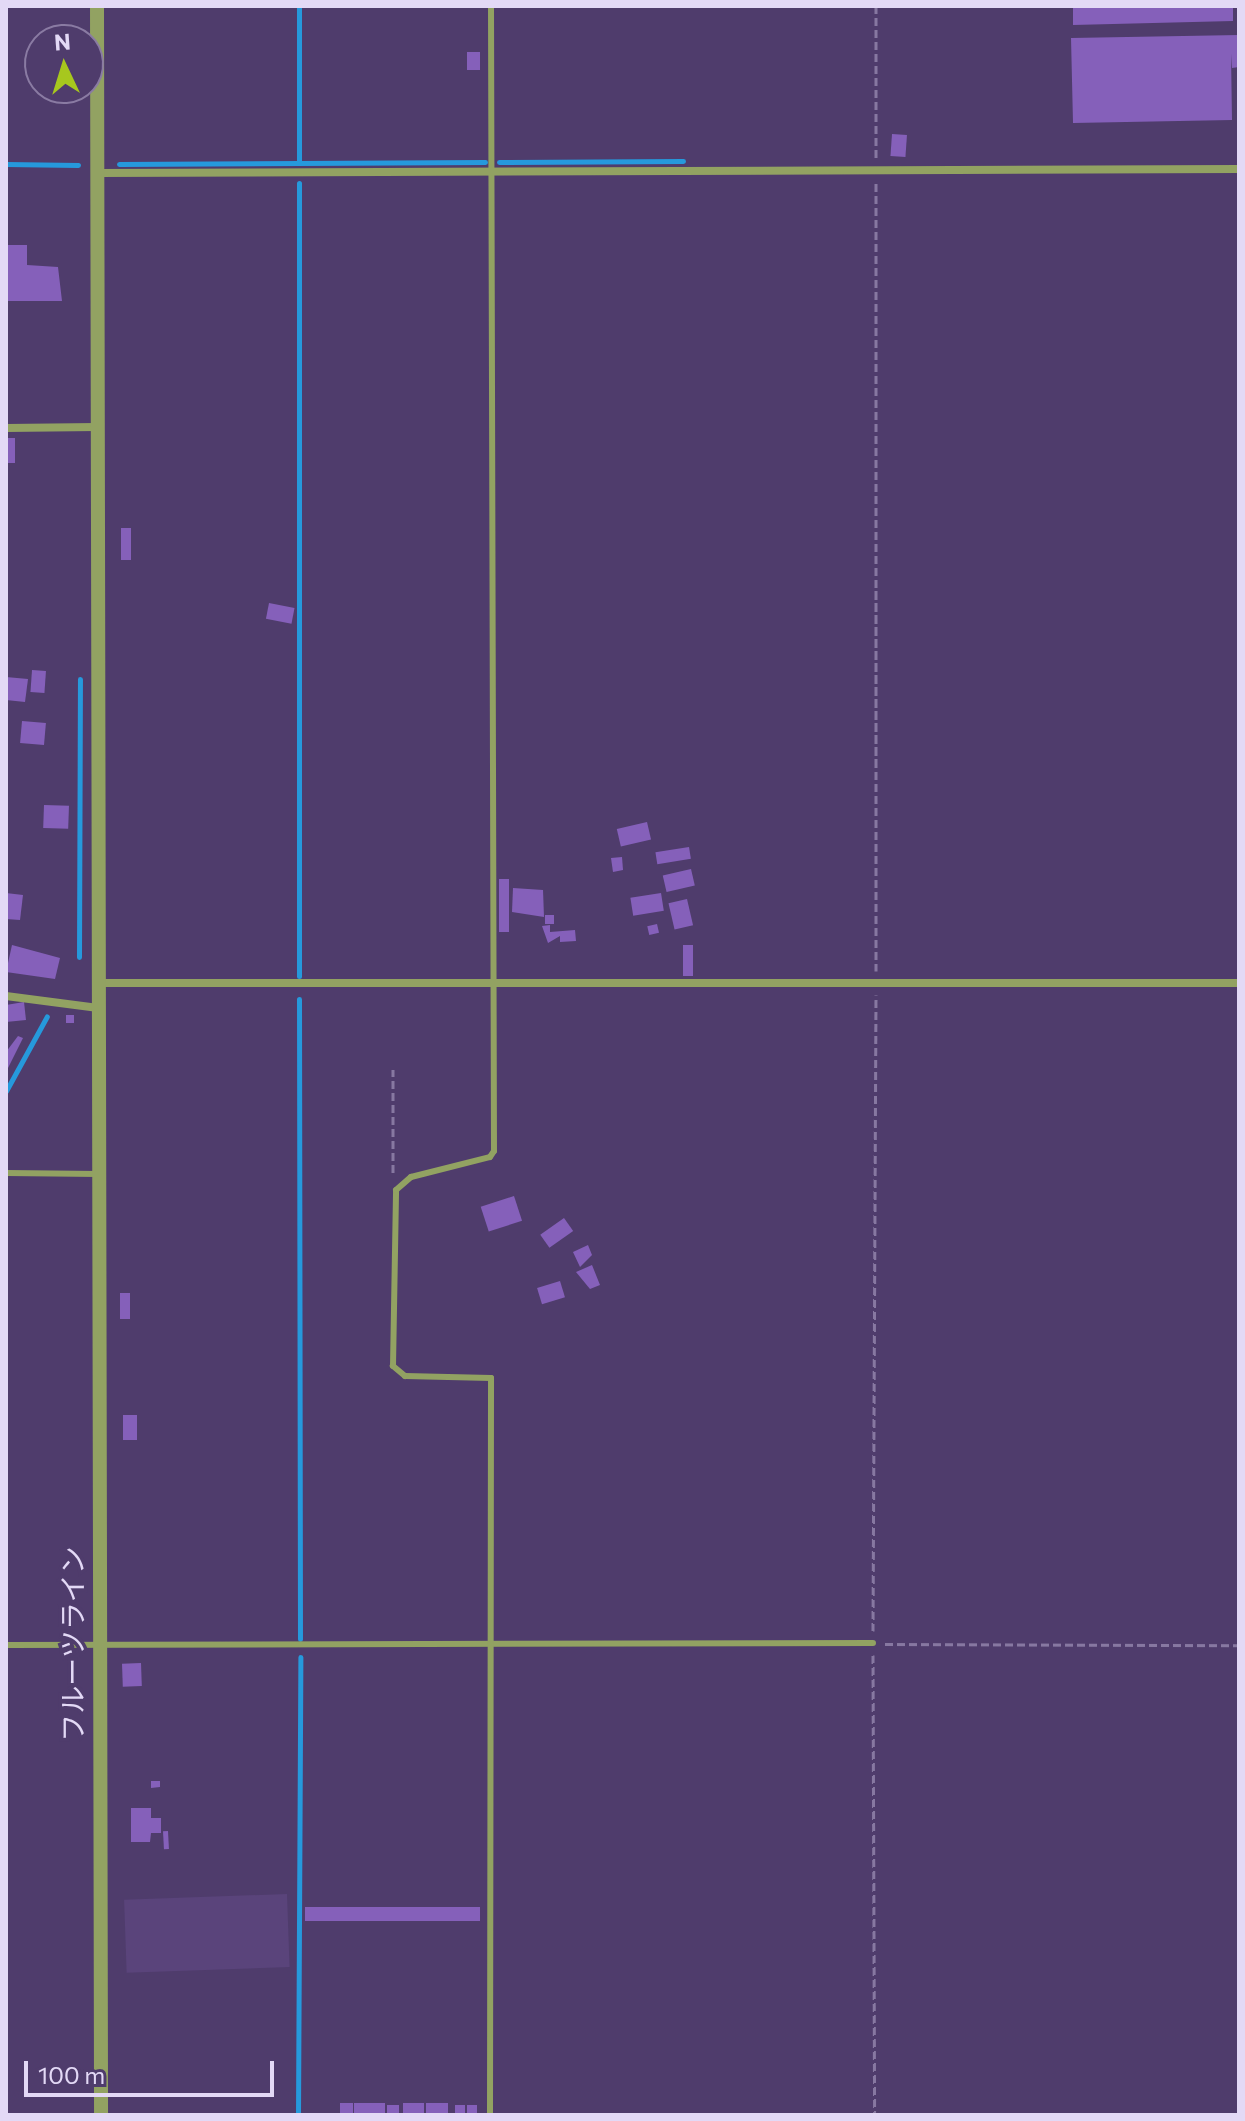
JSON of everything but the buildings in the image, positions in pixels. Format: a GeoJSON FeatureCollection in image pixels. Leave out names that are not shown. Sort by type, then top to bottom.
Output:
{"type":"FeatureCollection","features":[{"type":"Feature","properties":{"kind":"street","name":"フルーツライン"},"geometry":{"type":"LineString","coordinates":[[97,6],[101,2115]]}},
{"type":"Feature","properties":{"kind":"street"},"geometry":{"type":"LineString","coordinates":[[97,173],[1239,169]]}},
{"type":"Feature","properties":{"kind":"street"},"geometry":{"type":"LineString","coordinates":[[6,428],[97,427]]}},
{"type":"Feature","properties":{"kind":"street"},"geometry":{"type":"LineString","coordinates":[[97,983],[496,986],[1239,983]]}},
{"type":"Feature","properties":{"kind":"street"},"geometry":{"type":"LineString","coordinates":[[6,996],[98,1008]]}},
{"type":"Feature","properties":{"kind":"lane"},"geometry":{"type":"LineString","coordinates":[[490,2115],[491,1378],[395,1372],[396,1198],[401,1185],[411,1177],[490,1157],[494,1151],[496,986],[491,6]]}},
{"type":"Feature","properties":{"kind":"lane"},"geometry":{"type":"LineString","coordinates":[[6,1173],[99,1174]]}},
{"type":"Feature","properties":{"kind":"lane"},"geometry":{"type":"LineString","coordinates":[[6,1645],[873,1643]]}},
{"type":"Feature","properties":{"kind":"path"},"geometry":{"type":"LineString","coordinates":[[875,2115],[876,6]]}},
{"type":"Feature","properties":{"kind":"path"},"geometry":{"type":"LineString","coordinates":[[393,1069],[393,1176],[401,1185]]}},
{"type":"Feature","properties":{"kind":"path"},"geometry":{"type":"LineString","coordinates":[[873,1643],[1239,1645]]}},
{"type":"Feature","properties":{"kind":"shaded area"},"geometry":{"type":"Polygon","coordinates":[[[287,1894],[290,1967],[127,1973],[124,1900],[287,1894]]]}},
{"type":"Feature","properties":{"kind":"waterway"},"geometry":{"type":"LineString","coordinates":[[299,6],[299,163]]}},
{"type":"Feature","properties":{"kind":"waterway"},"geometry":{"type":"LineString","coordinates":[[499,162],[683,161]]}},
{"type":"Feature","properties":{"kind":"waterway"},"geometry":{"type":"LineString","coordinates":[[119,164],[485,162]]}},
{"type":"Feature","properties":{"kind":"waterway"},"geometry":{"type":"LineString","coordinates":[[6,164],[78,165]]}},
{"type":"Feature","properties":{"kind":"waterway"},"geometry":{"type":"LineString","coordinates":[[299,183],[299,976]]}},
{"type":"Feature","properties":{"kind":"waterway"},"geometry":{"type":"LineString","coordinates":[[79,957],[80,679]]}},
{"type":"Feature","properties":{"kind":"waterway"},"geometry":{"type":"LineString","coordinates":[[299,999],[300,1639]]}},
{"type":"Feature","properties":{"kind":"waterway"},"geometry":{"type":"LineString","coordinates":[[6,1091],[47,1016]]}},
{"type":"Feature","properties":{"kind":"waterway"},"geometry":{"type":"LineString","coordinates":[[298,2115],[300,1657]]}}]}
